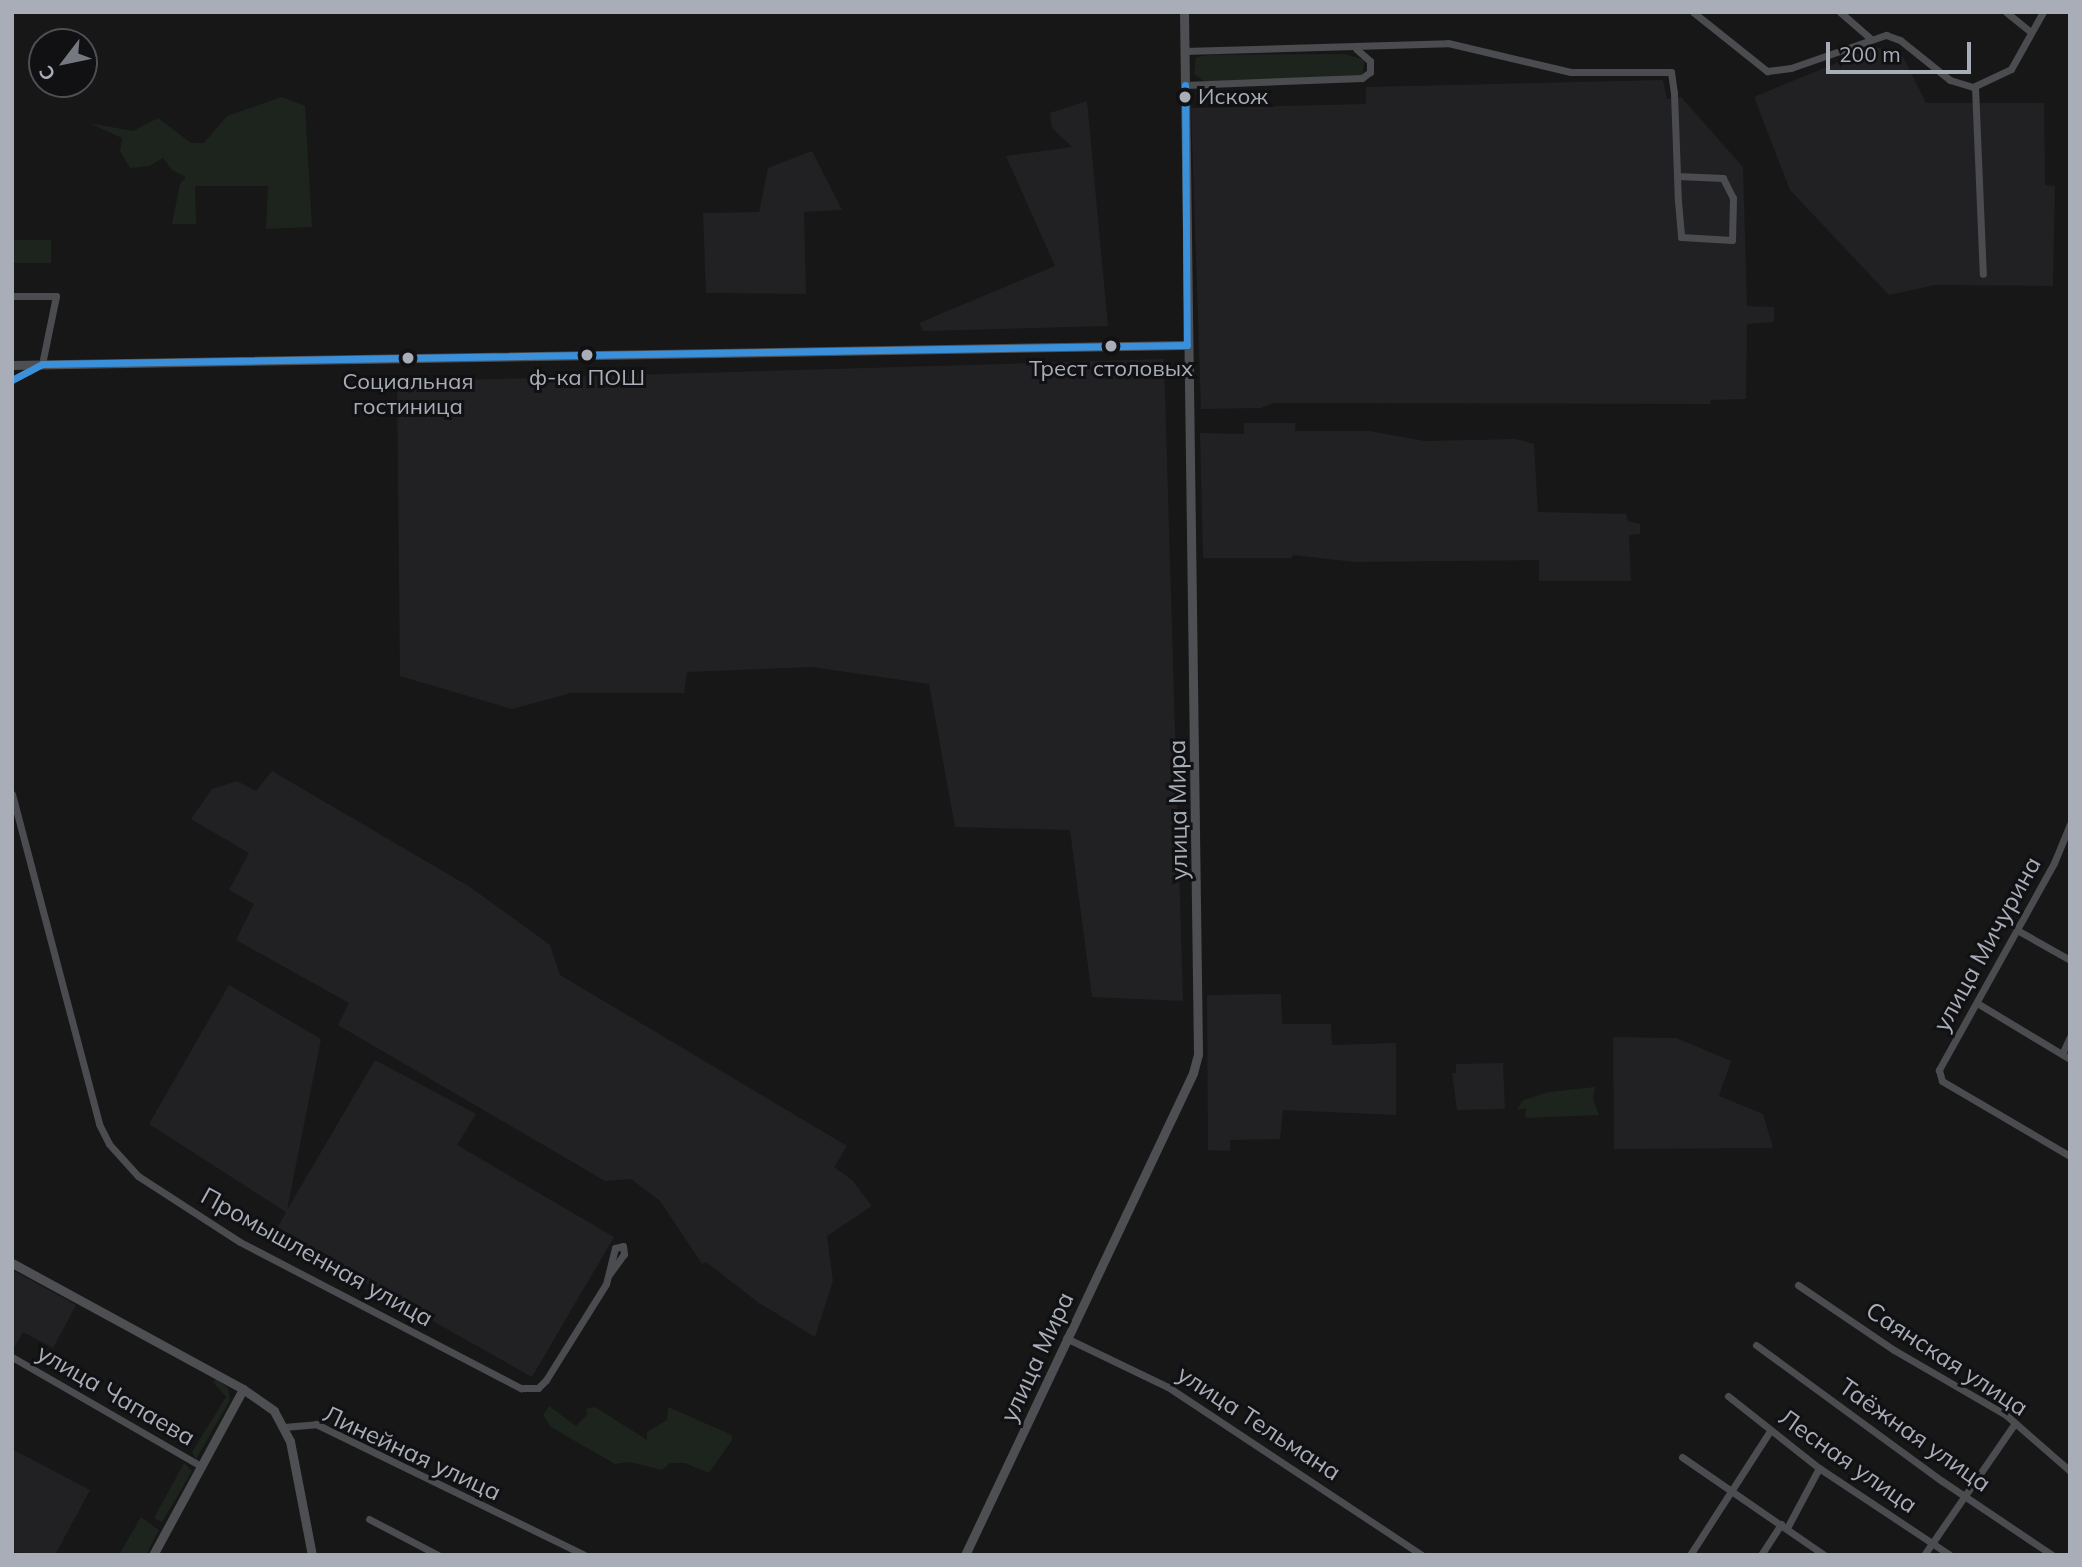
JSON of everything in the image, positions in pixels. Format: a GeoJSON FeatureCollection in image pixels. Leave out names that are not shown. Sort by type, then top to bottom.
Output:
{"type":"FeatureCollection","features":[{"type":"Feature","properties":{"kind":"main road","name":"улица Мира"},"geometry":{"type":"LineString","coordinates":[[965,1555],[1193,1073],[1198,1054],[1184,12]]}},
{"type":"Feature","properties":{"kind":"main road"},"geometry":{"type":"LineString","coordinates":[[12,365],[1187,345]]}},
{"type":"Feature","properties":{"kind":"main road","name":"Линейная улица"},"geometry":{"type":"LineString","coordinates":[[12,1263],[243,1389],[274,1411],[284,1427]]}},
{"type":"Feature","properties":{"kind":"main road"},"geometry":{"type":"LineString","coordinates":[[153,1555],[243,1389]]}},
{"type":"Feature","properties":{"kind":"main road"},"geometry":{"type":"LineString","coordinates":[[284,1427],[312,1555]]}},
{"type":"Feature","properties":{"kind":"street"},"geometry":{"type":"LineString","coordinates":[[1693,12],[1768,71],[1791,68],[1871,39],[1892,36],[1950,80],[1975,87],[2011,69],[2043,12]]}},
{"type":"Feature","properties":{"kind":"street"},"geometry":{"type":"LineString","coordinates":[[1840,12],[1871,39]]}},
{"type":"Feature","properties":{"kind":"street"},"geometry":{"type":"LineString","coordinates":[[2006,12],[2031,33]]}},
{"type":"Feature","properties":{"kind":"street"},"geometry":{"type":"LineString","coordinates":[[1184,51],[1356,49],[1448,43],[1571,72],[1671,72],[1677,176],[1681,237],[1732,240],[1733,198],[1723,178],[1677,176]]}},
{"type":"Feature","properties":{"kind":"street"},"geometry":{"type":"LineString","coordinates":[[1185,85],[1362,78],[1370,72],[1370,61],[1356,49]]}},
{"type":"Feature","properties":{"kind":"street"},"geometry":{"type":"LineString","coordinates":[[1975,87],[1983,274]]}},
{"type":"Feature","properties":{"kind":"street"},"geometry":{"type":"LineString","coordinates":[[12,296],[56,296],[42,364],[12,380]]}},
{"type":"Feature","properties":{"kind":"street","name":"Промышленная улица"},"geometry":{"type":"LineString","coordinates":[[12,794],[99,1124],[109,1144],[138,1176],[240,1242],[521,1388],[538,1388],[546,1380],[609,1275]]}},
{"type":"Feature","properties":{"kind":"street","name":"улица Мичурина"},"geometry":{"type":"LineString","coordinates":[[2070,824],[2017,930],[1939,1070],[1942,1081],[2070,1156]]}},
{"type":"Feature","properties":{"kind":"street"},"geometry":{"type":"LineString","coordinates":[[2017,930],[2070,960]]}},
{"type":"Feature","properties":{"kind":"street"},"geometry":{"type":"LineString","coordinates":[[1977,1003],[2066,1056],[2070,1037]]}},
{"type":"Feature","properties":{"kind":"street","name":"Саянская улица"},"geometry":{"type":"LineString","coordinates":[[1798,1284],[2015,1423],[2070,1471]]}},
{"type":"Feature","properties":{"kind":"street","name":"улица Тельмана"},"geometry":{"type":"LineString","coordinates":[[1066,1338],[1168,1387],[1422,1555]]}},
{"type":"Feature","properties":{"kind":"street","name":"Таёжная улица"},"geometry":{"type":"LineString","coordinates":[[1756,1345],[2052,1555]]}},
{"type":"Feature","properties":{"kind":"street","name":"улица Чапаева"},"geometry":{"type":"LineString","coordinates":[[12,1357],[201,1466]]}},
{"type":"Feature","properties":{"kind":"street","name":"Лесная улица"},"geometry":{"type":"LineString","coordinates":[[1728,1396],[1819,1468],[1950,1555]]}},
{"type":"Feature","properties":{"kind":"street","name":"Линейная улица"},"geometry":{"type":"LineString","coordinates":[[284,1427],[316,1423],[584,1555]]}},
{"type":"Feature","properties":{"kind":"street"},"geometry":{"type":"LineString","coordinates":[[1924,1555],[2015,1423]]}},
{"type":"Feature","properties":{"kind":"street"},"geometry":{"type":"LineString","coordinates":[[1690,1555],[1770,1431]]}},
{"type":"Feature","properties":{"kind":"street"},"geometry":{"type":"LineString","coordinates":[[1682,1457],[1824,1555]]}},
{"type":"Feature","properties":{"kind":"street"},"geometry":{"type":"LineString","coordinates":[[1761,1555],[1784,1526],[1819,1468]]}},
{"type":"Feature","properties":{"kind":"street"},"geometry":{"type":"LineString","coordinates":[[369,1519],[438,1555]]}},
{"type":"Feature","properties":{"kind":"shaded area"},"geometry":{"type":"Polygon","coordinates":[[[1875,47],[1901,53],[1926,103],[2044,103],[2045,185],[2055,186],[2053,286],[1935,285],[1889,295],[1790,190],[1754,97],[1875,47]]]}},
{"type":"Feature","properties":{"kind":"shaded area"},"geometry":{"type":"Polygon","coordinates":[[[1345,54],[1365,60],[1362,76],[1205,82],[1194,74],[1196,57],[1209,55],[1345,54]]]}},
{"type":"Feature","properties":{"kind":"shaded area"},"geometry":{"type":"Polygon","coordinates":[[[1663,80],[1667,99],[1681,97],[1743,167],[1747,306],[1774,307],[1774,322],[1747,324],[1746,399],[1711,400],[1710,404],[1273,403],[1261,408],[1201,409],[1191,108],[1366,104],[1366,87],[1663,80]]]}},
{"type":"Feature","properties":{"kind":"shaded area"},"geometry":{"type":"Polygon","coordinates":[[[282,97],[305,106],[312,227],[266,229],[268,186],[195,186],[196,224],[172,224],[180,184],[186,177],[172,170],[163,158],[149,166],[130,168],[120,151],[122,138],[89,123],[133,131],[158,118],[191,143],[204,143],[227,116],[282,97]]]}},
{"type":"Feature","properties":{"kind":"shaded area"},"geometry":{"type":"Polygon","coordinates":[[[1087,101],[1108,326],[923,331],[919,323],[1055,266],[1006,156],[1072,147],[1052,128],[1050,113],[1087,101]]]}},
{"type":"Feature","properties":{"kind":"shaded area"},"geometry":{"type":"Polygon","coordinates":[[[812,151],[842,210],[804,212],[806,294],[706,293],[703,213],[759,212],[768,168],[812,151]]]}},
{"type":"Feature","properties":{"kind":"shaded area"},"geometry":{"type":"Polygon","coordinates":[[[12,240],[51,240],[51,263],[12,263],[12,240]]]}},
{"type":"Feature","properties":{"kind":"shaded area"},"geometry":{"type":"Polygon","coordinates":[[[1164,359],[1183,1001],[1092,997],[1070,830],[955,827],[929,684],[812,667],[687,672],[684,693],[571,693],[512,709],[400,676],[397,382],[1164,359]]]}},
{"type":"Feature","properties":{"kind":"shaded area"},"geometry":{"type":"Polygon","coordinates":[[[1244,423],[1295,423],[1295,431],[1369,431],[1425,441],[1516,439],[1534,444],[1538,512],[1626,514],[1628,521],[1640,524],[1640,534],[1629,535],[1631,581],[1539,581],[1539,560],[1354,562],[1293,555],[1291,558],[1203,558],[1200,433],[1244,434],[1244,423]]]}},
{"type":"Feature","properties":{"kind":"shaded area"},"geometry":{"type":"Polygon","coordinates":[[[272,771],[470,887],[550,945],[560,975],[847,1146],[834,1167],[852,1180],[872,1206],[827,1236],[833,1281],[815,1337],[759,1303],[706,1262],[702,1264],[660,1201],[631,1179],[605,1181],[338,1025],[349,1003],[236,940],[254,904],[229,890],[249,853],[191,819],[212,789],[237,781],[256,791],[272,771]]]}},
{"type":"Feature","properties":{"kind":"shaded area"},"geometry":{"type":"Polygon","coordinates":[[[229,985],[321,1039],[287,1210],[375,1060],[476,1114],[457,1145],[614,1237],[532,1377],[275,1232],[286,1212],[149,1124],[229,985]]]}},
{"type":"Feature","properties":{"kind":"shaded area"},"geometry":{"type":"Polygon","coordinates":[[[1281,994],[1282,1024],[1331,1024],[1332,1045],[1396,1043],[1396,1115],[1283,1110],[1280,1139],[1230,1140],[1230,1151],[1208,1150],[1207,995],[1281,994]]]}},
{"type":"Feature","properties":{"kind":"shaded area"},"geometry":{"type":"Polygon","coordinates":[[[1613,1037],[1676,1038],[1731,1061],[1719,1096],[1763,1114],[1773,1148],[1614,1149],[1613,1037]]]}},
{"type":"Feature","properties":{"kind":"shaded area"},"geometry":{"type":"Polygon","coordinates":[[[1503,1063],[1505,1109],[1457,1110],[1452,1073],[1456,1073],[1456,1064],[1503,1063]]]}},
{"type":"Feature","properties":{"kind":"shaded area"},"geometry":{"type":"Polygon","coordinates":[[[1595,1087],[1593,1099],[1599,1115],[1525,1118],[1526,1108],[1517,1110],[1523,1100],[1549,1092],[1595,1087]]]}},
{"type":"Feature","properties":{"kind":"shaded area"},"geometry":{"type":"Polygon","coordinates":[[[12,1270],[76,1305],[53,1348],[23,1332],[12,1351],[12,1270]]]}},
{"type":"Feature","properties":{"kind":"shaded area"},"geometry":{"type":"Polygon","coordinates":[[[217,1379],[228,1388],[230,1400],[196,1459],[192,1452],[226,1397],[213,1382],[217,1379]]]}},
{"type":"Feature","properties":{"kind":"shaded area"},"geometry":{"type":"Polygon","coordinates":[[[549,1406],[576,1426],[587,1415],[586,1409],[595,1407],[647,1440],[647,1432],[667,1420],[668,1407],[732,1435],[732,1440],[709,1473],[685,1463],[670,1463],[662,1470],[630,1462],[615,1464],[551,1427],[543,1415],[549,1406]]]}},
{"type":"Feature","properties":{"kind":"shaded area"},"geometry":{"type":"Polygon","coordinates":[[[12,1449],[90,1490],[55,1555],[12,1552],[12,1449]]]}},
{"type":"Feature","properties":{"kind":"shaded area"},"geometry":{"type":"Polygon","coordinates":[[[184,1463],[192,1471],[162,1522],[154,1518],[184,1463]]]}},
{"type":"Feature","properties":{"kind":"shaded area"},"geometry":{"type":"Polygon","coordinates":[[[141,1517],[159,1530],[146,1555],[119,1555],[141,1517]]]}},
{"type":"Feature","properties":{"kind":"transit line"},"geometry":{"type":"LineString","coordinates":[[1185,85],[1187,345]]}},
{"type":"Feature","properties":{"kind":"transit line"},"geometry":{"type":"LineString","coordinates":[[12,380],[42,364],[1187,345]]}},
{"type":"Feature","properties":{"kind":"place","name":"Искож"},"geometry":{"type":"Point","coordinates":[1185,97]}},
{"type":"Feature","properties":{"kind":"place","name":"Трест столовых"},"geometry":{"type":"Point","coordinates":[1111,346]}},
{"type":"Feature","properties":{"kind":"place","name":"ф-ка ПОШ"},"geometry":{"type":"Point","coordinates":[587,355]}},
{"type":"Feature","properties":{"kind":"place","name":"Социальная гостиница"},"geometry":{"type":"Point","coordinates":[408,358]}}]}
